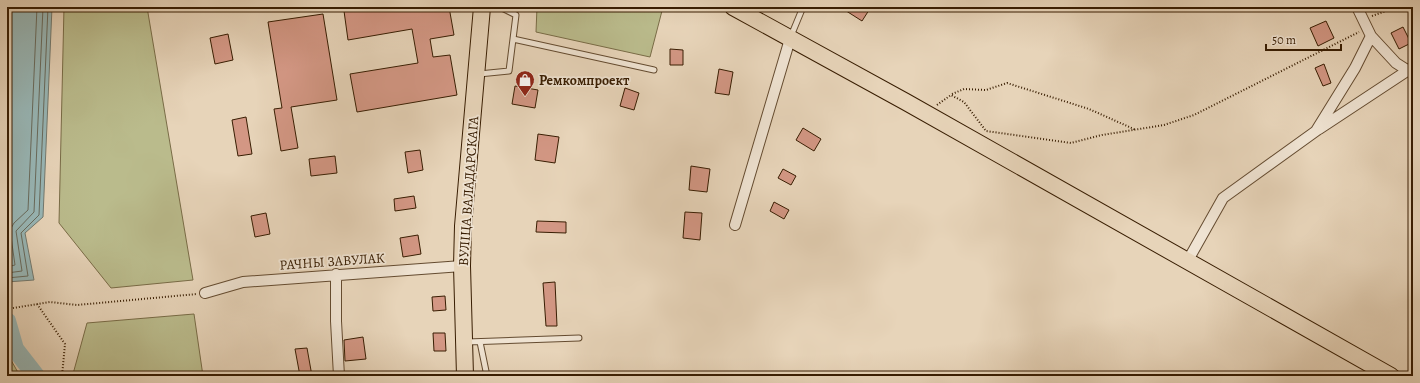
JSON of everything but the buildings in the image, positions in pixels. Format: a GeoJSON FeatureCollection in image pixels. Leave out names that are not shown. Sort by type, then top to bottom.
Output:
{"type":"FeatureCollection","features":[{"type":"Feature","properties":{"kind":"main road","name":"ВУЛІЦА ВАЛАДАРСКАГА"},"geometry":{"type":"LineString","coordinates":[[465,376],[462,266],[463,226],[482,7]]}},
{"type":"Feature","properties":{"kind":"main road"},"geometry":{"type":"LineString","coordinates":[[733,7],[906,102],[1391,376]]}},
{"type":"Feature","properties":{"kind":"street"},"geometry":{"type":"LineString","coordinates":[[1357,7],[1369,32],[1396,63],[1410,69]]}},
{"type":"Feature","properties":{"kind":"street"},"geometry":{"type":"LineString","coordinates":[[1316,131],[1355,68],[1369,32]]}},
{"type":"Feature","properties":{"kind":"street"},"geometry":{"type":"LineString","coordinates":[[735,225],[790,39]]}},
{"type":"Feature","properties":{"kind":"street"},"geometry":{"type":"LineString","coordinates":[[1187,262],[1223,198],[1316,131],[1410,69]]}},
{"type":"Feature","properties":{"kind":"street","name":"РАЧНЫ ЗАВУЛАК"},"geometry":{"type":"LineString","coordinates":[[205,293],[243,282],[336,274],[462,266]]}},
{"type":"Feature","properties":{"kind":"street"},"geometry":{"type":"LineString","coordinates":[[336,274],[336,321],[339,376]]}},
{"type":"Feature","properties":{"kind":"lane"},"geometry":{"type":"LineString","coordinates":[[476,75],[509,71],[516,15],[500,7]]}},
{"type":"Feature","properties":{"kind":"lane"},"geometry":{"type":"LineString","coordinates":[[790,39],[803,7]]}},
{"type":"Feature","properties":{"kind":"lane"},"geometry":{"type":"LineString","coordinates":[[513,39],[654,70]]}},
{"type":"Feature","properties":{"kind":"lane"},"geometry":{"type":"LineString","coordinates":[[464,342],[579,338]]}},
{"type":"Feature","properties":{"kind":"lane"},"geometry":{"type":"LineString","coordinates":[[480,342],[487,376]]}},
{"type":"Feature","properties":{"kind":"path"},"geometry":{"type":"LineString","coordinates":[[1363,19],[1397,7]]}},
{"type":"Feature","properties":{"kind":"path"},"geometry":{"type":"LineString","coordinates":[[951,94],[964,102],[986,131],[1071,143],[1102,135],[1138,131],[1164,126],[1194,115],[1369,32]]}},
{"type":"Feature","properties":{"kind":"path"},"geometry":{"type":"LineString","coordinates":[[933,108],[951,94],[964,89],[986,90],[1007,83],[1089,109],[1138,131]]}},
{"type":"Feature","properties":{"kind":"path"},"geometry":{"type":"LineString","coordinates":[[7,308],[50,302],[77,305],[205,293]]}},
{"type":"Feature","properties":{"kind":"path"},"geometry":{"type":"LineString","coordinates":[[37,304],[65,344],[62,376]]}},
{"type":"Feature","properties":{"kind":"green space"},"geometry":{"type":"Polygon","coordinates":[[[64,7],[147,7],[193,280],[111,288],[59,223],[64,7]]]}},
{"type":"Feature","properties":{"kind":"green space"},"geometry":{"type":"Polygon","coordinates":[[[537,7],[663,7],[650,57],[536,32],[537,7]]]}},
{"type":"Feature","properties":{"kind":"green space"},"geometry":{"type":"Polygon","coordinates":[[[194,314],[203,376],[68,376],[73,374],[87,323],[194,314]]]}},
{"type":"Feature","properties":{"kind":"green space"},"geometry":{"type":"Polygon","coordinates":[[[7,353],[20,376],[7,376],[7,353]]]}},
{"type":"Feature","properties":{"kind":"water"},"geometry":{"type":"Polygon","coordinates":[[[7,7],[52,7],[43,217],[25,233],[34,280],[7,282],[7,7]]]}},
{"type":"Feature","properties":{"kind":"waterway"},"geometry":{"type":"LineString","coordinates":[[7,321],[15,349],[36,376]]}},
{"type":"Feature","properties":{"kind":"place","name":"Ремкомпроект"},"geometry":{"type":"Point","coordinates":[525,97]}}]}
